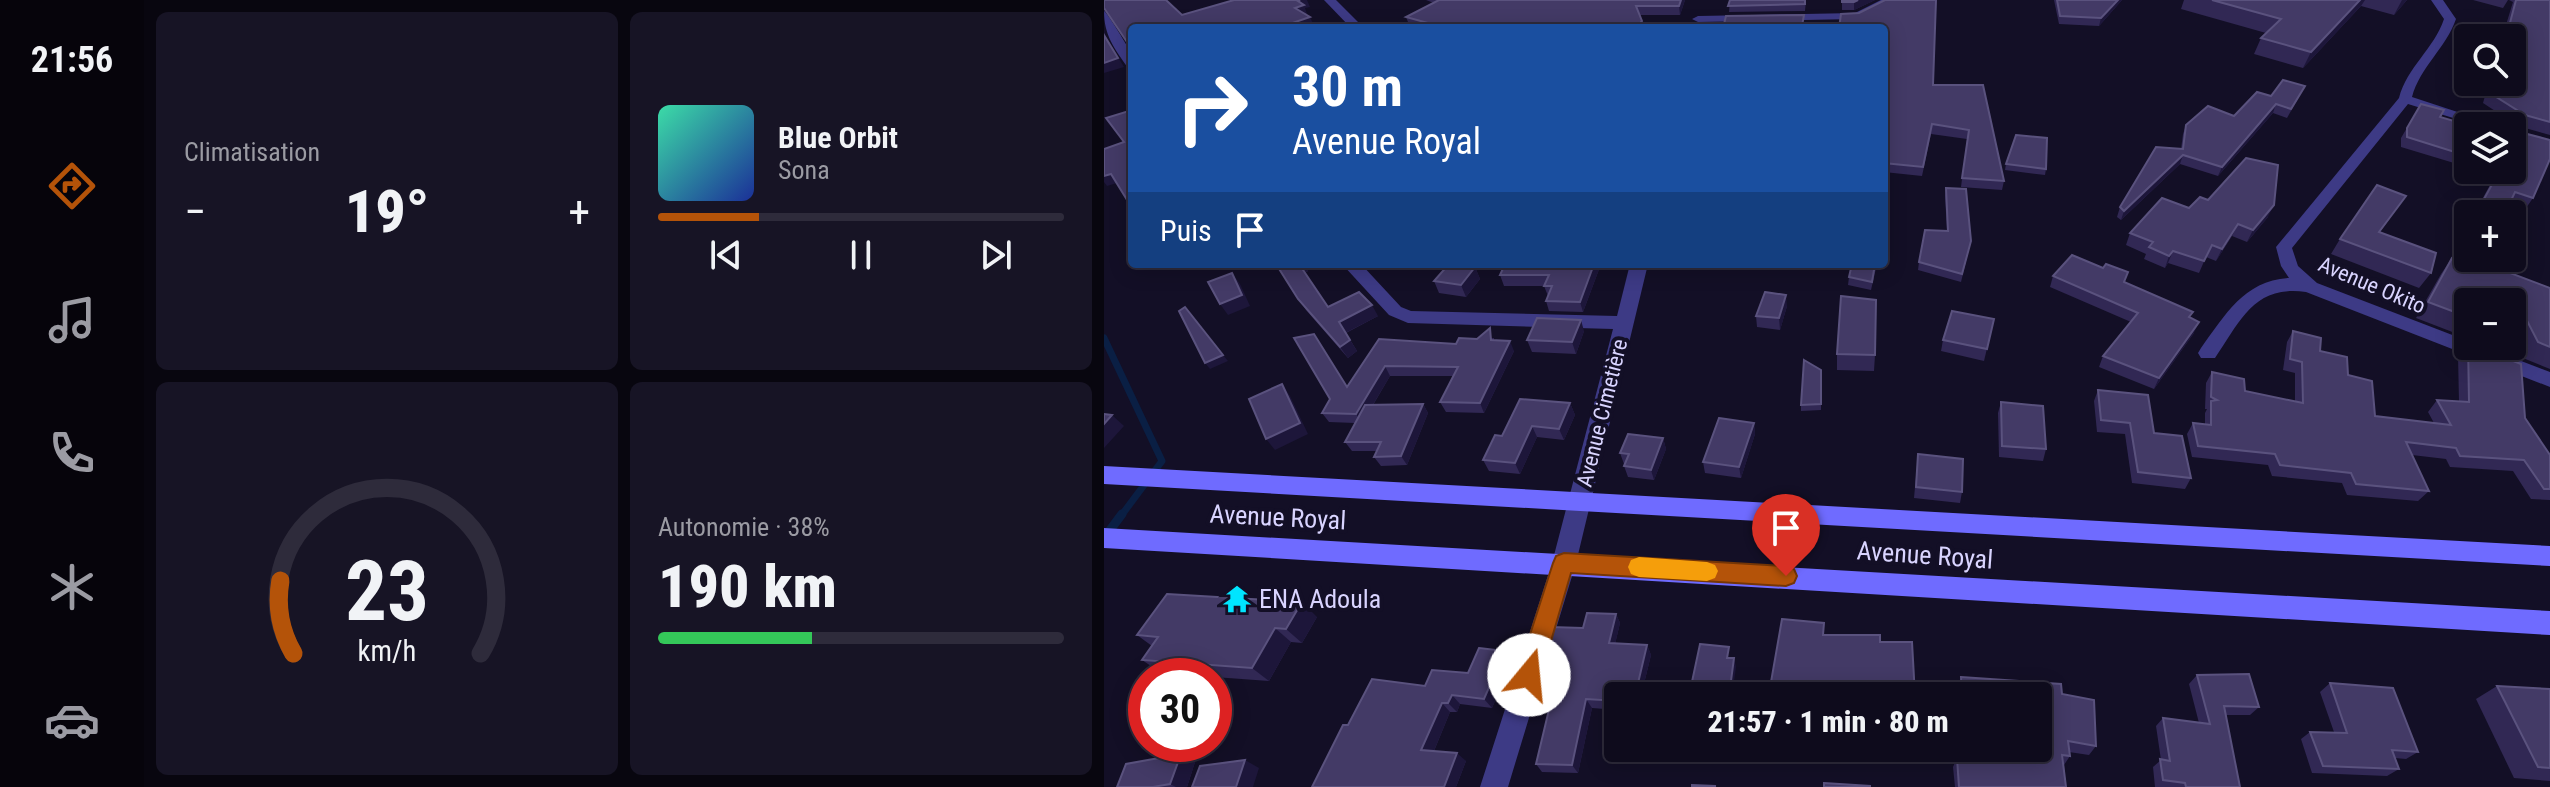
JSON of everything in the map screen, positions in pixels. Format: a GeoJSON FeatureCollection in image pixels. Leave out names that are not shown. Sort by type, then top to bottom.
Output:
{"type":"FeatureCollection","features":[{"type":"Feature","properties":{"kind":"street"},"geometry":{"type":"LineString","coordinates":[[1330,0],[1354,24]]}},
{"type":"Feature","properties":{"kind":"street"},"geometry":{"type":"LineString","coordinates":[[1698,19],[1857,16],[1890,0]]}},
{"type":"Feature","properties":{"kind":"street"},"geometry":{"type":"LineString","coordinates":[[2208,353],[2284,247],[2405,99],[2411,74],[2448,28],[2450,19],[2437,0]]}},
{"type":"Feature","properties":{"kind":"street"},"geometry":{"type":"LineString","coordinates":[[1104,14],[1114,39],[1128,59]]}},
{"type":"Feature","properties":{"kind":"street"},"geometry":{"type":"LineString","coordinates":[[2405,99],[2454,114]]}},
{"type":"Feature","properties":{"kind":"street","name":"Avenue Okito"},"geometry":{"type":"LineString","coordinates":[[2284,247],[2285,261],[2293,274],[2311,287],[2550,380]]}},
{"type":"Feature","properties":{"kind":"street"},"geometry":{"type":"LineString","coordinates":[[1355,268],[1395,311],[1408,317],[1625,323]]}},
{"type":"Feature","properties":{"kind":"street","name":"Avenue Cimetière"},"geometry":{"type":"LineString","coordinates":[[1494,787],[1564,563],[1638,268]]}},
{"type":"Feature","properties":{"kind":"street"},"geometry":{"type":"LineString","coordinates":[[2255,289],[2276,282],[2311,287]]}},
{"type":"Feature","properties":{"kind":"street","name":"Avenue Royal"},"geometry":{"type":"LineString","coordinates":[[1111,476],[2550,556]]}},
{"type":"Feature","properties":{"kind":"street","name":"Avenue Royal"},"geometry":{"type":"LineString","coordinates":[[1114,539],[2550,623]]}},
{"type":"Feature","properties":{"kind":"building"},"geometry":{"type":"Polygon","coordinates":[[[1104,0],[1166,0],[1182,15],[1234,0],[1300,0],[1304,5],[1295,8],[1310,17],[1290,24],[1128,24],[1128,48],[1127,42],[1104,8],[1104,0]]]}},
{"type":"Feature","properties":{"kind":"building"},"geometry":{"type":"Polygon","coordinates":[[[1439,0],[1681,0],[1679,6],[1636,6],[1642,21],[1639,24],[1431,24],[1406,17],[1439,0]]]}},
{"type":"Feature","properties":{"kind":"building"},"geometry":{"type":"Polygon","coordinates":[[[1730,0],[1805,0],[1805,4],[1728,6],[1730,0]]]}},
{"type":"Feature","properties":{"kind":"building"},"geometry":{"type":"Polygon","coordinates":[[[1885,0],[1936,0],[1933,85],[1983,85],[2004,181],[1962,178],[1969,130],[1932,124],[1923,167],[1888,163],[1888,24],[1840,24],[1841,14],[1859,13],[1885,0]]]}},
{"type":"Feature","properties":{"kind":"building"},"geometry":{"type":"Polygon","coordinates":[[[2057,0],[2118,0],[2101,18],[2060,16],[2057,0]]]}},
{"type":"Feature","properties":{"kind":"building"},"geometry":{"type":"Polygon","coordinates":[[[2212,0],[2360,0],[2311,52],[2261,38],[2281,19],[2212,0]]]}},
{"type":"Feature","properties":{"kind":"building"},"geometry":{"type":"Polygon","coordinates":[[[2516,0],[2550,0],[2550,122],[2526,115],[2526,112],[2520,112],[2495,96],[2526,96],[2526,24],[2510,24],[2516,0]]]}},
{"type":"Feature","properties":{"kind":"building"},"geometry":{"type":"Polygon","coordinates":[[[1804,15],[1802,24],[1724,24],[1726,16],[1804,15]]]}},
{"type":"Feature","properties":{"kind":"building"},"geometry":{"type":"Polygon","coordinates":[[[1104,35],[1118,58],[1104,63],[1104,35]]]}},
{"type":"Feature","properties":{"kind":"building"},"geometry":{"type":"Polygon","coordinates":[[[2283,80],[2305,86],[2291,109],[2276,104],[2222,167],[2183,155],[2124,211],[2120,207],[2156,147],[2183,149],[2186,125],[2208,106],[2234,116],[2257,92],[2271,96],[2283,80]]]}},
{"type":"Feature","properties":{"kind":"building"},"geometry":{"type":"Polygon","coordinates":[[[2421,104],[2444,110],[2440,117],[2454,121],[2454,152],[2407,137],[2407,128],[2421,104]]]}},
{"type":"Feature","properties":{"kind":"building"},"geometry":{"type":"Polygon","coordinates":[[[1128,111],[1128,202],[1111,174],[1104,176],[1104,149],[1124,142],[1106,118],[1128,111]]]}},
{"type":"Feature","properties":{"kind":"building"},"geometry":{"type":"Polygon","coordinates":[[[2526,134],[2550,140],[2550,159],[2533,198],[2515,192],[2511,200],[2484,199],[2492,184],[2526,184],[2526,134]]]}},
{"type":"Feature","properties":{"kind":"building"},"geometry":{"type":"Polygon","coordinates":[[[2016,135],[2047,138],[2046,169],[2006,164],[2016,135]]]}},
{"type":"Feature","properties":{"kind":"building"},"geometry":{"type":"Polygon","coordinates":[[[2246,158],[2278,165],[2274,205],[2253,230],[2238,224],[2222,249],[2212,245],[2204,261],[2173,251],[2169,256],[2149,247],[2153,242],[2130,233],[2162,198],[2189,208],[2200,197],[2208,200],[2246,158]]]}},
{"type":"Feature","properties":{"kind":"building"},"geometry":{"type":"Polygon","coordinates":[[[2377,185],[2406,196],[2379,232],[2436,253],[2431,273],[2340,239],[2377,185]]]}},
{"type":"Feature","properties":{"kind":"building"},"geometry":{"type":"Polygon","coordinates":[[[1946,188],[1966,189],[1971,241],[1962,274],[1919,262],[1925,230],[1948,231],[1946,188]]]}},
{"type":"Feature","properties":{"kind":"building"},"geometry":{"type":"Polygon","coordinates":[[[2072,255],[2103,268],[2106,264],[2128,272],[2124,282],[2193,312],[2189,317],[2199,322],[2159,378],[2103,356],[2138,313],[2053,276],[2072,255]]]}},
{"type":"Feature","properties":{"kind":"building"},"geometry":{"type":"Polygon","coordinates":[[[2452,258],[2454,272],[2508,272],[2550,288],[2550,347],[2538,342],[2526,319],[2526,288],[2454,288],[2454,312],[2428,302],[2452,258]]]}},
{"type":"Feature","properties":{"kind":"building"},"geometry":{"type":"Polygon","coordinates":[[[1279,268],[1302,268],[1328,307],[1359,292],[1372,305],[1339,322],[1350,340],[1340,347],[1298,299],[1279,268]]]}},
{"type":"Feature","properties":{"kind":"building"},"geometry":{"type":"Polygon","coordinates":[[[1445,268],[1474,268],[1461,285],[1434,281],[1445,268]]]}},
{"type":"Feature","properties":{"kind":"building"},"geometry":{"type":"Polygon","coordinates":[[[1503,268],[1593,268],[1580,302],[1546,301],[1552,286],[1544,286],[1549,275],[1500,275],[1503,268]]]}},
{"type":"Feature","properties":{"kind":"building"},"geometry":{"type":"Polygon","coordinates":[[[1851,268],[1874,268],[1872,282],[1849,277],[1851,268]]]}},
{"type":"Feature","properties":{"kind":"building"},"geometry":{"type":"Polygon","coordinates":[[[1232,273],[1242,295],[1220,304],[1208,282],[1232,273]]]}},
{"type":"Feature","properties":{"kind":"building"},"geometry":{"type":"Polygon","coordinates":[[[1765,292],[1786,295],[1779,318],[1756,316],[1765,292]]]}},
{"type":"Feature","properties":{"kind":"building"},"geometry":{"type":"Polygon","coordinates":[[[1841,296],[1876,300],[1875,355],[1837,354],[1841,296]]]}},
{"type":"Feature","properties":{"kind":"building"},"geometry":{"type":"Polygon","coordinates":[[[1185,307],[1223,355],[1205,363],[1179,311],[1185,307]]]}},
{"type":"Feature","properties":{"kind":"building"},"geometry":{"type":"Polygon","coordinates":[[[1952,311],[1994,319],[1987,349],[1943,340],[1952,311]]]}},
{"type":"Feature","properties":{"kind":"building"},"geometry":{"type":"Polygon","coordinates":[[[1537,318],[1581,320],[1572,342],[1527,340],[1537,318]]]}},
{"type":"Feature","properties":{"kind":"building"},"geometry":{"type":"Polygon","coordinates":[[[1490,328],[1491,340],[1510,341],[1480,403],[1440,402],[1458,367],[1385,366],[1356,414],[1322,413],[1330,399],[1294,338],[1314,334],[1347,387],[1379,339],[1456,344],[1459,338],[1477,339],[1490,328]]]}},
{"type":"Feature","properties":{"kind":"building"},"geometry":{"type":"Polygon","coordinates":[[[2293,331],[2321,338],[2320,351],[2347,357],[2348,375],[2372,381],[2375,416],[2451,425],[2437,400],[2469,402],[2468,360],[2511,360],[2521,364],[2525,418],[2550,455],[2550,489],[2544,489],[2524,460],[2460,456],[2456,448],[2406,442],[2429,491],[2356,484],[2351,473],[2280,465],[2275,454],[2198,446],[2193,423],[2211,425],[2211,401],[2217,400],[2211,397],[2212,372],[2244,379],[2245,391],[2303,403],[2302,362],[2290,359],[2293,331]]]}},
{"type":"Feature","properties":{"kind":"building"},"geometry":{"type":"Polygon","coordinates":[[[1804,360],[1821,370],[1821,404],[1801,405],[1804,360]]]}},
{"type":"Feature","properties":{"kind":"building"},"geometry":{"type":"Polygon","coordinates":[[[1282,384],[1300,423],[1266,439],[1249,399],[1282,384]]]}},
{"type":"Feature","properties":{"kind":"building"},"geometry":{"type":"Polygon","coordinates":[[[2098,390],[2148,395],[2154,433],[2182,436],[2191,478],[2138,472],[2130,423],[2101,420],[2098,390]]]}},
{"type":"Feature","properties":{"kind":"building"},"geometry":{"type":"Polygon","coordinates":[[[1520,399],[1570,403],[1559,429],[1532,426],[1515,463],[1483,460],[1495,435],[1502,436],[1520,399]]]}},
{"type":"Feature","properties":{"kind":"building"},"geometry":{"type":"Polygon","coordinates":[[[2001,402],[2043,406],[2046,449],[2002,446],[2001,402]]]}},
{"type":"Feature","properties":{"kind":"building"},"geometry":{"type":"Polygon","coordinates":[[[1423,404],[1401,456],[1374,457],[1381,442],[1345,442],[1365,405],[1423,404]]]}},
{"type":"Feature","properties":{"kind":"building"},"geometry":{"type":"Polygon","coordinates":[[[1719,418],[1754,423],[1739,467],[1703,462],[1719,418]]]}},
{"type":"Feature","properties":{"kind":"building"},"geometry":{"type":"Polygon","coordinates":[[[1628,434],[1663,438],[1651,470],[1624,466],[1629,454],[1620,453],[1628,434]]]}},
{"type":"Feature","properties":{"kind":"building"},"geometry":{"type":"Polygon","coordinates":[[[1918,454],[1963,459],[1962,492],[1916,487],[1918,454]]]}},
{"type":"Feature","properties":{"kind":"building"},"geometry":{"type":"Polygon","coordinates":[[[1167,594],[1302,602],[1286,629],[1275,628],[1252,668],[1232,667],[1232,658],[1143,658],[1158,637],[1137,635],[1167,594]]]}},
{"type":"Feature","properties":{"kind":"building"},"geometry":{"type":"Polygon","coordinates":[[[1587,613],[1616,614],[1609,643],[1647,645],[1638,682],[1604,682],[1604,700],[1586,699],[1572,765],[1536,764],[1552,697],[1530,697],[1551,627],[1583,628],[1587,613]]]}},
{"type":"Feature","properties":{"kind":"building"},"geometry":{"type":"Polygon","coordinates":[[[1782,619],[1824,623],[1823,635],[1880,635],[1880,642],[1912,642],[1914,682],[1771,682],[1782,619]]]}},
{"type":"Feature","properties":{"kind":"building"},"geometry":{"type":"Polygon","coordinates":[[[1700,644],[1729,647],[1727,658],[1734,658],[1731,682],[1692,682],[1700,644]]]}},
{"type":"Feature","properties":{"kind":"building"},"geometry":{"type":"Polygon","coordinates":[[[1479,648],[1505,651],[1484,699],[1452,695],[1448,703],[1442,703],[1421,750],[1457,753],[1444,787],[1312,787],[1343,725],[1348,725],[1372,679],[1425,686],[1432,670],[1468,673],[1479,648]]]}},
{"type":"Feature","properties":{"kind":"building"},"geometry":{"type":"Polygon","coordinates":[[[2249,674],[2259,707],[2224,706],[2240,787],[2186,787],[2185,783],[2163,780],[2160,759],[2170,761],[2163,718],[2210,724],[2197,675],[2249,674]]]}},
{"type":"Feature","properties":{"kind":"building"},"geometry":{"type":"Polygon","coordinates":[[[1961,677],[2032,682],[1961,682],[1961,677]]]}},
{"type":"Feature","properties":{"kind":"building"},"geometry":{"type":"Polygon","coordinates":[[[2052,683],[2061,684],[2062,694],[2094,700],[2096,746],[2068,741],[2070,756],[2062,755],[2066,787],[1959,787],[1957,762],[2052,762],[2052,683]]]}},
{"type":"Feature","properties":{"kind":"building"},"geometry":{"type":"Polygon","coordinates":[[[2330,683],[2393,688],[2418,752],[2392,750],[2399,769],[2323,766],[2310,732],[2347,733],[2330,683]]]}},
{"type":"Feature","properties":{"kind":"building"},"geometry":{"type":"Polygon","coordinates":[[[2497,686],[2550,689],[2550,768],[2538,767],[2497,686]]]}},
{"type":"Feature","properties":{"kind":"building"},"geometry":{"type":"Polygon","coordinates":[[[1245,760],[1236,787],[1192,787],[1200,766],[1245,760]]]}},
{"type":"Feature","properties":{"kind":"building"},"geometry":{"type":"Polygon","coordinates":[[[1178,762],[1170,784],[1117,787],[1126,764],[1178,762]]]}},
{"type":"Feature","properties":{"kind":"building"},"geometry":{"type":"Polygon","coordinates":[[[1824,783],[1870,786],[1870,787],[1824,787],[1824,783]]]}},
{"type":"Feature","properties":{"kind":"waterway"},"geometry":{"type":"LineString","coordinates":[[1104,338],[1162,461],[1121,516]]}},
{"type":"Feature","properties":{"kind":"waterway"},"geometry":{"type":"LineString","coordinates":[[1104,538],[1122,514]]}},
{"type":"Feature","properties":{"kind":"slow traffic"},"geometry":{"type":"LineString","coordinates":[[1639,567],[1707,571]]}},
{"type":"Feature","properties":{"kind":"place","name":"ENA Adoula"},"geometry":{"type":"Point","coordinates":[1237,599]}},
{"type":"Feature","properties":{"kind":"route"},"geometry":{"type":"LineString","coordinates":[[1529,675],[1564,563],[1786,576]]}}]}
